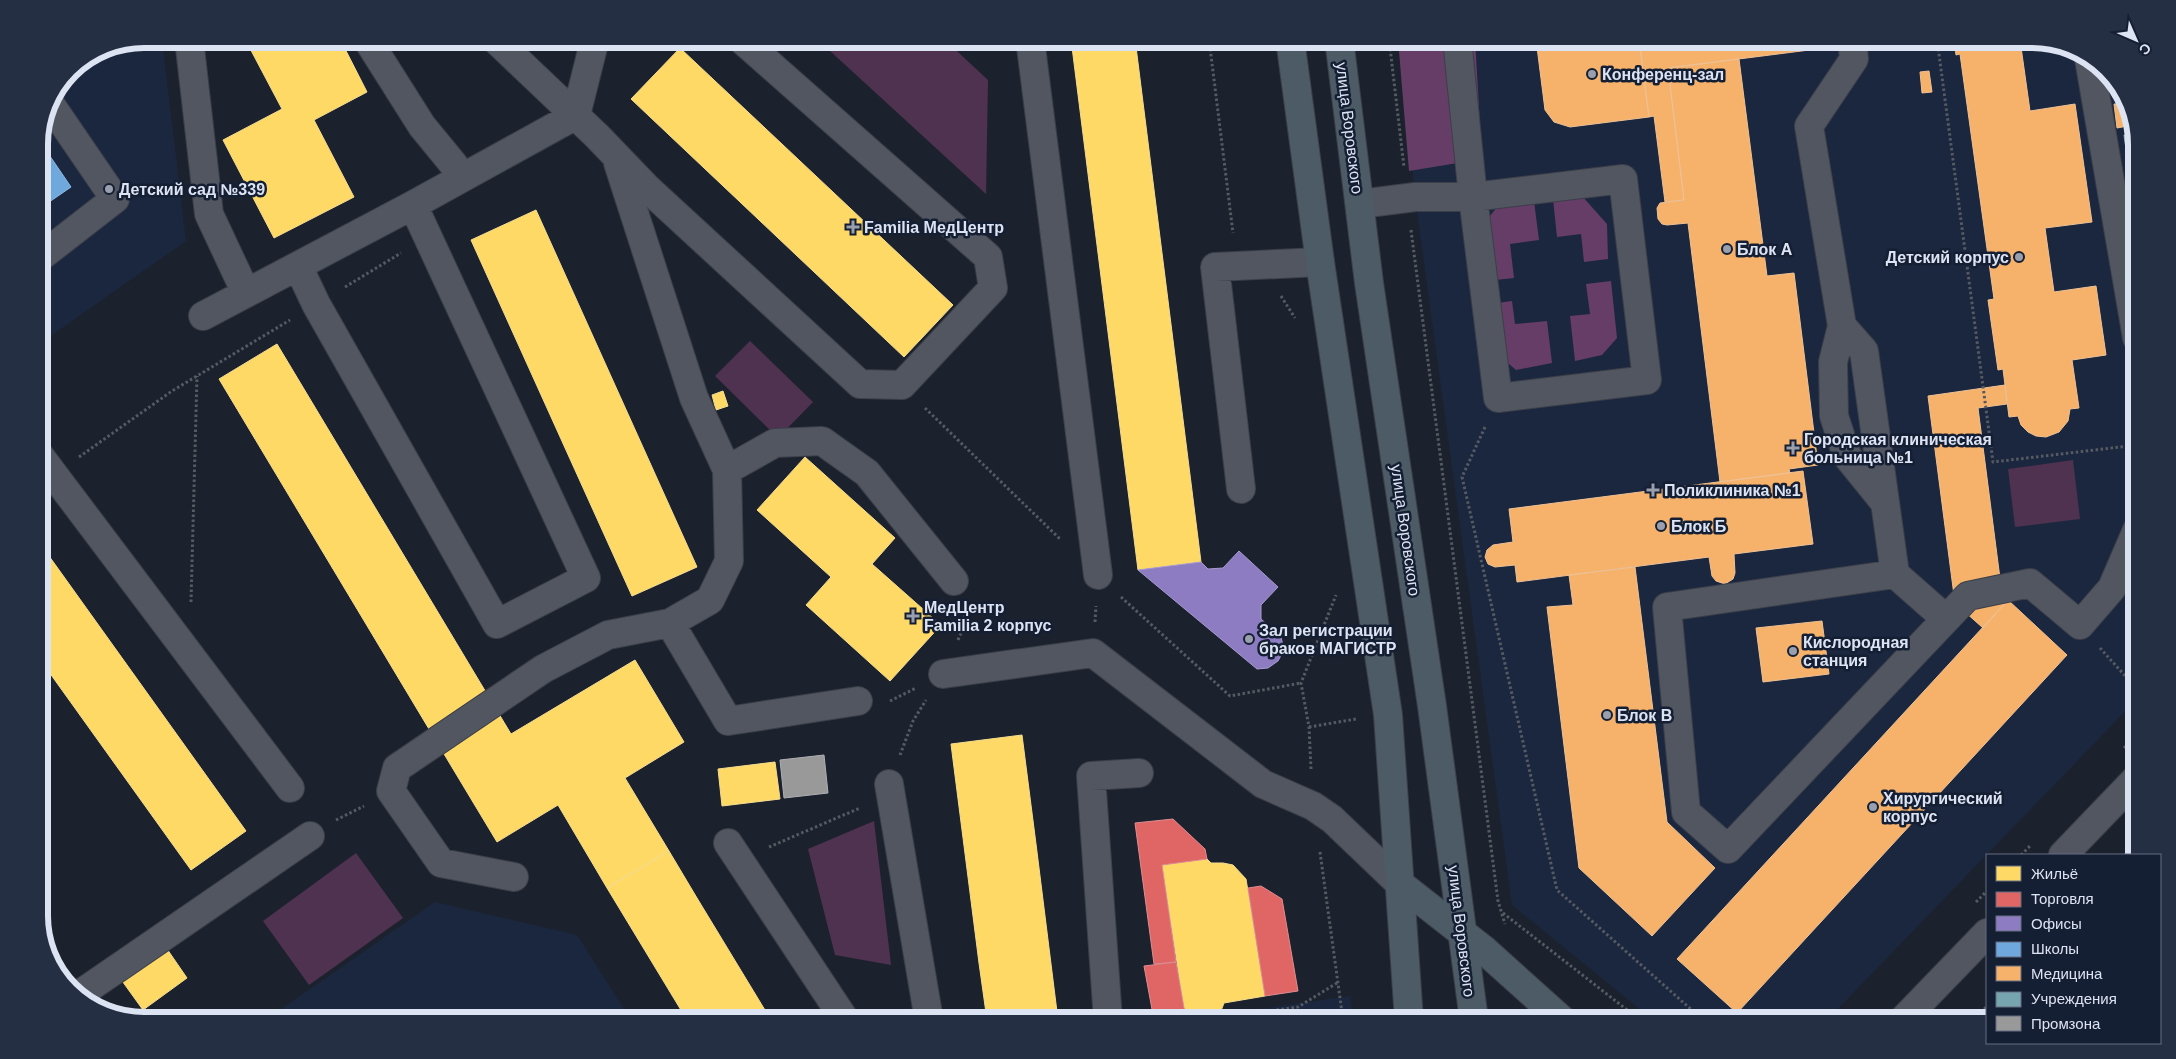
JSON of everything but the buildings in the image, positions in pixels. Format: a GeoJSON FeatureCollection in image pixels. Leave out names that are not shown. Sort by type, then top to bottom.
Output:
{"type":"FeatureCollection","features":[{"type":"Feature","properties":{"kind":"main road"},"geometry":{"type":"LineString","coordinates":[[1291,48],[1320,262],[1388,715],[1408,1012]]}},
{"type":"Feature","properties":{"kind":"main road","name":"улица Воровского"},"geometry":{"type":"LineString","coordinates":[[1340,48],[1371,292],[1432,706],[1473,1012]]}},
{"type":"Feature","properties":{"kind":"main road"},"geometry":{"type":"LineString","coordinates":[[1400,884],[1463,933],[1553,1012]]}},
{"type":"Feature","properties":{"kind":"street"},"geometry":{"type":"LineString","coordinates":[[190,48],[209,214],[246,293]]}},
{"type":"Feature","properties":{"kind":"street"},"geometry":{"type":"LineString","coordinates":[[373,48],[422,126],[454,165],[462,178]]}},
{"type":"Feature","properties":{"kind":"street"},"geometry":{"type":"LineString","coordinates":[[505,48],[576,115],[617,159],[860,384],[902,385],[994,288],[988,257],[751,48]]}},
{"type":"Feature","properties":{"kind":"street"},"geometry":{"type":"LineString","coordinates":[[202,316],[413,205],[576,115],[593,48]]}},
{"type":"Feature","properties":{"kind":"street"},"geometry":{"type":"LineString","coordinates":[[1031,48],[1098,575]]}},
{"type":"Feature","properties":{"kind":"street"},"geometry":{"type":"LineString","coordinates":[[1360,204],[1407,198],[1474,197],[1623,178],[1648,380],[1498,398],[1474,197],[1458,48]]}},
{"type":"Feature","properties":{"kind":"street"},"geometry":{"type":"LineString","coordinates":[[1853,48],[1854,59],[1809,126],[1842,326],[1833,362],[1834,416],[1847,456],[1886,504]]}},
{"type":"Feature","properties":{"kind":"street"},"geometry":{"type":"LineString","coordinates":[[2091,67],[2128,286]]}},
{"type":"Feature","properties":{"kind":"street"},"geometry":{"type":"LineString","coordinates":[[48,251],[115,199],[54,110]]}},
{"type":"Feature","properties":{"kind":"street"},"geometry":{"type":"LineString","coordinates":[[514,877],[441,863],[391,791],[397,768],[543,669],[608,635],[670,623],[710,600],[729,562],[727,470],[694,398],[617,159]]}},
{"type":"Feature","properties":{"kind":"street"},"geometry":{"type":"LineString","coordinates":[[298,266],[316,304],[497,624],[586,578],[413,205]]}},
{"type":"Feature","properties":{"kind":"street"},"geometry":{"type":"LineString","coordinates":[[1240,489],[1214,267],[1320,262]]}},
{"type":"Feature","properties":{"kind":"street"},"geometry":{"type":"LineString","coordinates":[[1842,326],[1864,351],[1895,574],[1946,619]]}},
{"type":"Feature","properties":{"kind":"street"},"geometry":{"type":"LineString","coordinates":[[727,470],[775,443],[822,442],[867,473],[954,581]]}},
{"type":"Feature","properties":{"kind":"street"},"geometry":{"type":"LineString","coordinates":[[48,466],[290,788]]}},
{"type":"Feature","properties":{"kind":"street"},"geometry":{"type":"LineString","coordinates":[[1895,574],[1667,607],[1686,812],[1728,848],[1968,596],[2030,583],[2080,625],[2112,588],[2128,551]]}},
{"type":"Feature","properties":{"kind":"street"},"geometry":{"type":"LineString","coordinates":[[670,623],[728,721],[858,701]]}},
{"type":"Feature","properties":{"kind":"street"},"geometry":{"type":"LineString","coordinates":[[943,674],[1093,653],[1263,784],[1313,806],[1332,819],[1400,884]]}},
{"type":"Feature","properties":{"kind":"street"},"geometry":{"type":"LineString","coordinates":[[1107,1012],[1091,776],[1139,773]]}},
{"type":"Feature","properties":{"kind":"street"},"geometry":{"type":"LineString","coordinates":[[888,784],[928,1012]]}},
{"type":"Feature","properties":{"kind":"street"},"geometry":{"type":"LineString","coordinates":[[2064,854],[2128,796]]}},
{"type":"Feature","properties":{"kind":"street"},"geometry":{"type":"LineString","coordinates":[[84,991],[310,836]]}},
{"type":"Feature","properties":{"kind":"street"},"geometry":{"type":"LineString","coordinates":[[733,851],[839,1012]]}},
{"type":"Feature","properties":{"kind":"street"},"geometry":{"type":"LineString","coordinates":[[1911,1012],[1986,934]]}},
{"type":"Feature","properties":{"kind":"path"},"geometry":{"type":"LineString","coordinates":[[1209,48],[1231,232],[1262,265],[1298,323]]}},
{"type":"Feature","properties":{"kind":"path"},"geometry":{"type":"LineString","coordinates":[[1390,48],[1407,198],[1498,901],[1507,930]]}},
{"type":"Feature","properties":{"kind":"path"},"geometry":{"type":"LineString","coordinates":[[1938,48],[1993,462],[2128,446]]}},
{"type":"Feature","properties":{"kind":"path"},"geometry":{"type":"LineString","coordinates":[[190,608],[197,376]]}},
{"type":"Feature","properties":{"kind":"path"},"geometry":{"type":"LineString","coordinates":[[902,385],[1063,541]]}},
{"type":"Feature","properties":{"kind":"path"},"geometry":{"type":"LineString","coordinates":[[1498,398],[1462,477],[1556,890],[1693,1012]]}},
{"type":"Feature","properties":{"kind":"path"},"geometry":{"type":"LineString","coordinates":[[1093,653],[1098,575]]}},
{"type":"Feature","properties":{"kind":"path"},"geometry":{"type":"LineString","coordinates":[[1098,575],[1230,696],[1301,683]]}},
{"type":"Feature","properties":{"kind":"path"},"geometry":{"type":"LineString","coordinates":[[733,851],[866,805],[888,784],[913,721],[943,674],[966,621],[954,581]]}},
{"type":"Feature","properties":{"kind":"path"},"geometry":{"type":"LineString","coordinates":[[1337,594],[1301,683],[1309,727],[1313,806],[1341,1012]]}},
{"type":"Feature","properties":{"kind":"path"},"geometry":{"type":"LineString","coordinates":[[2080,625],[2128,679]]}},
{"type":"Feature","properties":{"kind":"path"},"geometry":{"type":"LineString","coordinates":[[858,701],[890,701],[943,674]]}},
{"type":"Feature","properties":{"kind":"path"},"geometry":{"type":"LineString","coordinates":[[1502,912],[1630,1012]]}},
{"type":"Feature","properties":{"kind":"path"},"geometry":{"type":"LineString","coordinates":[[1263,1012],[1298,1007],[1337,983]]}},
{"type":"Feature","properties":{"kind":"shaded area","name":"Детский сад №339"},"geometry":{"type":"Polygon","coordinates":[[[163,48],[186,241],[48,338],[49,125],[57,101],[67,85],[80,71],[101,57],[125,49],[163,48]]]}},
{"type":"Feature","properties":{"kind":"shaded area"},"geometry":{"type":"Polygon","coordinates":[[[827,48],[954,48],[988,80],[986,194],[827,48]]]}},
{"type":"Feature","properties":{"kind":"shaded area"},"geometry":{"type":"Polygon","coordinates":[[[1399,48],[1476,48],[1482,159],[1409,171],[1399,48]]]}},
{"type":"Feature","properties":{"kind":"shaded area","name":"Городская клиническая больница №1"},"geometry":{"type":"Polygon","coordinates":[[[1402,48],[2038,48],[2051,49],[2075,57],[2086,64],[2105,80],[2119,101],[2127,125],[2128,138],[2128,708],[1835,1012],[1643,1012],[1512,905],[1415,197],[1402,48]]]}},
{"type":"Feature","properties":{"kind":"shaded area"},"geometry":{"type":"Polygon","coordinates":[[[1582,196],[1607,224],[1608,259],[1584,262],[1581,234],[1557,237],[1553,199],[1582,196]]]}},
{"type":"Feature","properties":{"kind":"shaded area"},"geometry":{"type":"Polygon","coordinates":[[[1534,201],[1539,240],[1510,244],[1514,278],[1495,280],[1485,222],[1498,206],[1534,201]]]}},
{"type":"Feature","properties":{"kind":"shaded area"},"geometry":{"type":"Polygon","coordinates":[[[1611,281],[1617,338],[1602,355],[1575,361],[1570,316],[1590,314],[1586,284],[1611,281]]]}},
{"type":"Feature","properties":{"kind":"shaded area"},"geometry":{"type":"Polygon","coordinates":[[[1512,301],[1515,324],[1547,321],[1552,363],[1516,370],[1502,358],[1497,303],[1512,301]]]}},
{"type":"Feature","properties":{"kind":"shaded area"},"geometry":{"type":"Polygon","coordinates":[[[750,341],[813,402],[778,438],[715,376],[750,341]]]}},
{"type":"Feature","properties":{"kind":"shaded area"},"geometry":{"type":"Polygon","coordinates":[[[2073,460],[2080,519],[2015,527],[2008,469],[2073,460]]]}},
{"type":"Feature","properties":{"kind":"shaded area"},"geometry":{"type":"Polygon","coordinates":[[[874,821],[891,965],[835,955],[808,849],[874,821]]]}},
{"type":"Feature","properties":{"kind":"shaded area"},"geometry":{"type":"Polygon","coordinates":[[[356,853],[403,918],[309,985],[263,921],[356,853]]]}},
{"type":"Feature","properties":{"kind":"shaded area"},"geometry":{"type":"Polygon","coordinates":[[[435,902],[577,935],[626,1012],[277,1012],[435,902]]]}},
{"type":"Feature","properties":{"kind":"shaded area"},"geometry":{"type":"Polygon","coordinates":[[[1350,996],[1352,1012],[1240,1012],[1350,996]]]}},
{"type":"Feature","properties":{"kind":"place","name":"Конференц-зал"},"geometry":{"type":"Point","coordinates":[1592,74]}},
{"type":"Feature","properties":{"kind":"place","name":"Детский сад №339"},"geometry":{"type":"Point","coordinates":[109,189]}},
{"type":"Feature","properties":{"kind":"place","name":"Familia МедЦентр"},"geometry":{"type":"Point","coordinates":[853,227]}},
{"type":"Feature","properties":{"kind":"place","name":"Блок А"},"geometry":{"type":"Point","coordinates":[1727,249]}},
{"type":"Feature","properties":{"kind":"place","name":"Детский корпус"},"geometry":{"type":"Point","coordinates":[2019,257]}},
{"type":"Feature","properties":{"kind":"place","name":"Городская клиническая больница №1"},"geometry":{"type":"Point","coordinates":[1793,448]}},
{"type":"Feature","properties":{"kind":"place","name":"Поликлиника №1"},"geometry":{"type":"Point","coordinates":[1653,490]}},
{"type":"Feature","properties":{"kind":"place","name":"Блок Б"},"geometry":{"type":"Point","coordinates":[1661,526]}},
{"type":"Feature","properties":{"kind":"place","name":"МедЦентр Familia 2 корпус"},"geometry":{"type":"Point","coordinates":[913,616]}},
{"type":"Feature","properties":{"kind":"place","name":"Зал регистрации браков МАГИСТР"},"geometry":{"type":"Point","coordinates":[1249,639]}},
{"type":"Feature","properties":{"kind":"place","name":"Кислородная станция"},"geometry":{"type":"Point","coordinates":[1793,651]}},
{"type":"Feature","properties":{"kind":"place","name":"Блок В"},"geometry":{"type":"Point","coordinates":[1607,715]}},
{"type":"Feature","properties":{"kind":"place","name":"Хирургический корпус"},"geometry":{"type":"Point","coordinates":[1873,807]}}]}
